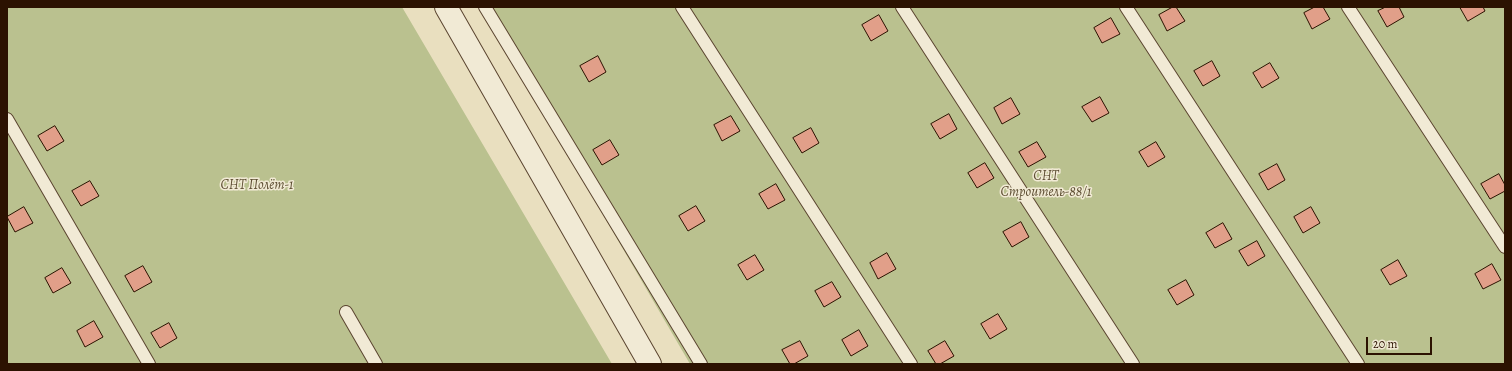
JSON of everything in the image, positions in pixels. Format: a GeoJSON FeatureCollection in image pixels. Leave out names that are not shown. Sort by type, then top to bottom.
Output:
{"type":"FeatureCollection","features":[{"type":"Feature","properties":{"kind":"street"},"geometry":{"type":"LineString","coordinates":[[446,7],[650,364]]}},
{"type":"Feature","properties":{"kind":"lane"},"geometry":{"type":"LineString","coordinates":[[485,7],[701,364]]}},
{"type":"Feature","properties":{"kind":"lane"},"geometry":{"type":"LineString","coordinates":[[682,7],[911,364]]}},
{"type":"Feature","properties":{"kind":"lane"},"geometry":{"type":"LineString","coordinates":[[902,7],[1133,364]]}},
{"type":"Feature","properties":{"kind":"lane"},"geometry":{"type":"LineString","coordinates":[[1126,7],[1358,364]]}},
{"type":"Feature","properties":{"kind":"lane"},"geometry":{"type":"LineString","coordinates":[[1348,7],[1505,247]]}},
{"type":"Feature","properties":{"kind":"lane"},"geometry":{"type":"LineString","coordinates":[[7,119],[149,364]]}},
{"type":"Feature","properties":{"kind":"lane"},"geometry":{"type":"LineString","coordinates":[[346,312],[376,364]]}},
{"type":"Feature","properties":{"kind":"green space","name":"СНТ Полёт-1"},"geometry":{"type":"Polygon","coordinates":[[[7,7],[402,7],[612,364],[7,364],[7,7]]]}},
{"type":"Feature","properties":{"kind":"green space","name":"СНТ Строитель-88/1"},"geometry":{"type":"Polygon","coordinates":[[[482,7],[1505,7],[1505,364],[690,364],[482,7]]]}},
{"type":"Feature","properties":{"kind":"building"},"geometry":{"type":"Polygon","coordinates":[[[1173,7],[1176,7],[1185,21],[1167,31],[1159,15],[1173,7]]]}},
{"type":"Feature","properties":{"kind":"building"},"geometry":{"type":"Polygon","coordinates":[[[1315,7],[1323,7],[1330,19],[1312,29],[1304,13],[1315,7]]]}},
{"type":"Feature","properties":{"kind":"building"},"geometry":{"type":"Polygon","coordinates":[[[1386,7],[1399,7],[1404,17],[1387,27],[1378,11],[1386,7]]]}},
{"type":"Feature","properties":{"kind":"building"},"geometry":{"type":"Polygon","coordinates":[[[1460,7],[1483,7],[1485,11],[1468,21],[1460,7]]]}},
{"type":"Feature","properties":{"kind":"building"},"geometry":{"type":"Polygon","coordinates":[[[879,15],[888,31],[871,41],[862,25],[879,15]]]}},
{"type":"Feature","properties":{"kind":"building"},"geometry":{"type":"Polygon","coordinates":[[[1111,18],[1120,34],[1102,43],[1094,28],[1111,18]]]}},
{"type":"Feature","properties":{"kind":"building"},"geometry":{"type":"Polygon","coordinates":[[[598,56],[606,72],[589,82],[580,66],[598,56]]]}},
{"type":"Feature","properties":{"kind":"building"},"geometry":{"type":"Polygon","coordinates":[[[1212,61],[1220,76],[1203,86],[1194,71],[1212,61]]]}},
{"type":"Feature","properties":{"kind":"building"},"geometry":{"type":"Polygon","coordinates":[[[1270,63],[1279,78],[1262,88],[1253,73],[1270,63]]]}},
{"type":"Feature","properties":{"kind":"building"},"geometry":{"type":"Polygon","coordinates":[[[1100,97],[1109,113],[1092,122],[1082,107],[1100,97]]]}},
{"type":"Feature","properties":{"kind":"building"},"geometry":{"type":"Polygon","coordinates":[[[1011,98],[1020,114],[1002,124],[994,108],[1011,98]]]}},
{"type":"Feature","properties":{"kind":"building"},"geometry":{"type":"Polygon","coordinates":[[[949,114],[957,129],[940,139],[931,124],[949,114]]]}},
{"type":"Feature","properties":{"kind":"building"},"geometry":{"type":"Polygon","coordinates":[[[731,116],[740,131],[722,141],[714,125],[731,116]]]}},
{"type":"Feature","properties":{"kind":"building"},"geometry":{"type":"Polygon","coordinates":[[[55,126],[64,141],[47,151],[38,136],[55,126]]]}},
{"type":"Feature","properties":{"kind":"building"},"geometry":{"type":"Polygon","coordinates":[[[811,128],[819,143],[802,153],[793,138],[811,128]]]}},
{"type":"Feature","properties":{"kind":"building"},"geometry":{"type":"Polygon","coordinates":[[[610,140],[619,155],[602,165],[593,150],[610,140]]]}},
{"type":"Feature","properties":{"kind":"building"},"geometry":{"type":"Polygon","coordinates":[[[1037,142],[1046,157],[1028,167],[1019,152],[1037,142]]]}},
{"type":"Feature","properties":{"kind":"building"},"geometry":{"type":"Polygon","coordinates":[[[1156,142],[1165,157],[1148,167],[1139,152],[1156,142]]]}},
{"type":"Feature","properties":{"kind":"building"},"geometry":{"type":"Polygon","coordinates":[[[985,163],[994,178],[977,188],[968,173],[985,163]]]}},
{"type":"Feature","properties":{"kind":"building"},"geometry":{"type":"Polygon","coordinates":[[[1277,164],[1285,180],[1268,190],[1259,174],[1277,164]]]}},
{"type":"Feature","properties":{"kind":"building"},"geometry":{"type":"Polygon","coordinates":[[[1499,174],[1505,185],[1505,191],[1490,199],[1481,184],[1499,174]]]}},
{"type":"Feature","properties":{"kind":"building"},"geometry":{"type":"Polygon","coordinates":[[[90,181],[99,196],[81,206],[72,191],[90,181]]]}},
{"type":"Feature","properties":{"kind":"building"},"geometry":{"type":"Polygon","coordinates":[[[776,184],[785,200],[768,209],[759,194],[776,184]]]}},
{"type":"Feature","properties":{"kind":"building"},"geometry":{"type":"Polygon","coordinates":[[[696,206],[705,221],[688,231],[679,216],[696,206]]]}},
{"type":"Feature","properties":{"kind":"building"},"geometry":{"type":"Polygon","coordinates":[[[24,207],[33,223],[15,232],[7,217],[24,207]]]}},
{"type":"Feature","properties":{"kind":"building"},"geometry":{"type":"Polygon","coordinates":[[[1311,207],[1320,223],[1303,233],[1294,217],[1311,207]]]}},
{"type":"Feature","properties":{"kind":"building"},"geometry":{"type":"Polygon","coordinates":[[[1021,222],[1029,237],[1012,247],[1003,232],[1021,222]]]}},
{"type":"Feature","properties":{"kind":"building"},"geometry":{"type":"Polygon","coordinates":[[[1223,223],[1232,239],[1215,248],[1206,233],[1223,223]]]}},
{"type":"Feature","properties":{"kind":"building"},"geometry":{"type":"Polygon","coordinates":[[[1257,241],[1265,256],[1248,266],[1239,251],[1257,241]]]}},
{"type":"Feature","properties":{"kind":"building"},"geometry":{"type":"Polygon","coordinates":[[[887,253],[896,269],[878,279],[870,263],[887,253]]]}},
{"type":"Feature","properties":{"kind":"building"},"geometry":{"type":"Polygon","coordinates":[[[755,255],[764,270],[747,280],[738,265],[755,255]]]}},
{"type":"Feature","properties":{"kind":"building"},"geometry":{"type":"Polygon","coordinates":[[[1398,260],[1407,276],[1390,285],[1381,270],[1398,260]]]}},
{"type":"Feature","properties":{"kind":"building"},"geometry":{"type":"Polygon","coordinates":[[[1492,264],[1501,280],[1483,289],[1475,274],[1492,264]]]}},
{"type":"Feature","properties":{"kind":"building"},"geometry":{"type":"Polygon","coordinates":[[[143,266],[152,282],[134,292],[125,276],[143,266]]]}},
{"type":"Feature","properties":{"kind":"building"},"geometry":{"type":"Polygon","coordinates":[[[62,268],[71,283],[53,293],[45,278],[62,268]]]}},
{"type":"Feature","properties":{"kind":"building"},"geometry":{"type":"Polygon","coordinates":[[[1186,280],[1194,295],[1177,305],[1168,290],[1186,280]]]}},
{"type":"Feature","properties":{"kind":"building"},"geometry":{"type":"Polygon","coordinates":[[[832,282],[841,297],[824,307],[815,291],[832,282]]]}},
{"type":"Feature","properties":{"kind":"building"},"geometry":{"type":"Polygon","coordinates":[[[998,314],[1007,329],[990,339],[981,324],[998,314]]]}},
{"type":"Feature","properties":{"kind":"building"},"geometry":{"type":"Polygon","coordinates":[[[94,321],[103,337],[85,347],[77,331],[94,321]]]}},
{"type":"Feature","properties":{"kind":"building"},"geometry":{"type":"Polygon","coordinates":[[[169,323],[177,338],[160,348],[151,333],[169,323]]]}},
{"type":"Feature","properties":{"kind":"building"},"geometry":{"type":"Polygon","coordinates":[[[859,330],[868,346],[851,356],[842,340],[859,330]]]}},
{"type":"Feature","properties":{"kind":"building"},"geometry":{"type":"Polygon","coordinates":[[[800,341],[808,356],[794,364],[790,364],[782,350],[800,341]]]}},
{"type":"Feature","properties":{"kind":"building"},"geometry":{"type":"Polygon","coordinates":[[[945,341],[954,356],[940,364],[936,364],[928,351],[945,341]]]}}]}
